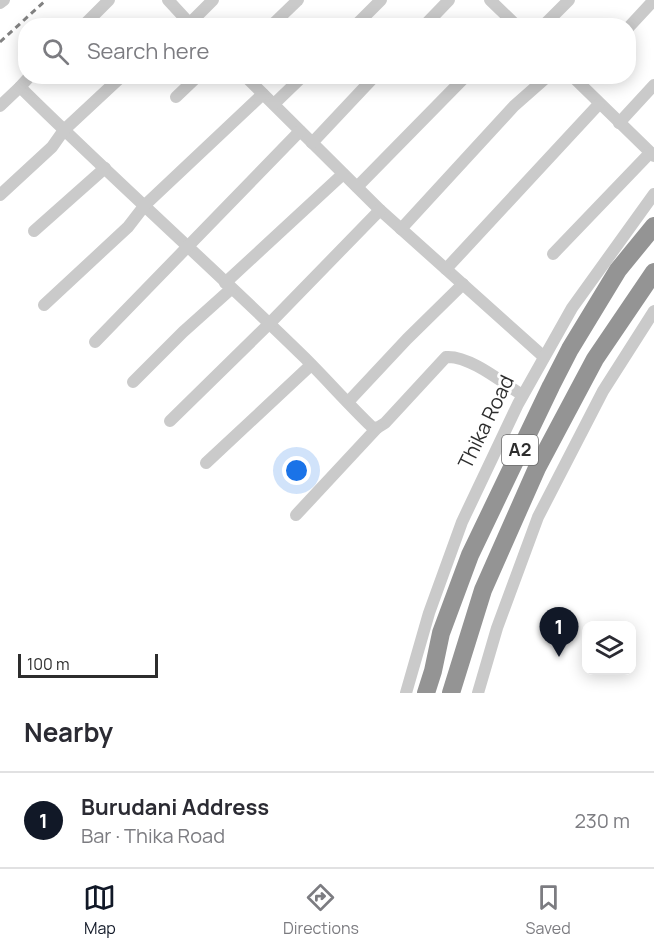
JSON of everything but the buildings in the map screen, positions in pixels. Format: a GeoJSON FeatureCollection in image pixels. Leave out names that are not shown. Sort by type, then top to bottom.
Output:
{"type":"FeatureCollection","features":[{"type":"Feature","properties":{"kind":"highway","name":"A2"},"geometry":{"type":"LineString","coordinates":[[426,693],[441,633],[470,555],[550,386],[618,270],[654,226]]}},
{"type":"Feature","properties":{"kind":"highway","name":"A2"},"geometry":{"type":"LineString","coordinates":[[451,693],[483,590],[537,468],[595,359],[654,272]]}},
{"type":"Feature","properties":{"kind":"street"},"geometry":{"type":"LineString","coordinates":[[0,3],[4,0]]}},
{"type":"Feature","properties":{"kind":"street"},"geometry":{"type":"LineString","coordinates":[[91,18],[109,0]]}},
{"type":"Feature","properties":{"kind":"street"},"geometry":{"type":"LineString","coordinates":[[168,0],[183,18]]}},
{"type":"Feature","properties":{"kind":"street"},"geometry":{"type":"LineString","coordinates":[[193,18],[213,0]]}},
{"type":"Feature","properties":{"kind":"street"},"geometry":{"type":"LineString","coordinates":[[279,18],[298,0]]}},
{"type":"Feature","properties":{"kind":"street"},"geometry":{"type":"LineString","coordinates":[[363,18],[381,0]]}},
{"type":"Feature","properties":{"kind":"street"},"geometry":{"type":"LineString","coordinates":[[431,18],[448,0]]}},
{"type":"Feature","properties":{"kind":"street"},"geometry":{"type":"LineString","coordinates":[[490,0],[509,18]]}},
{"type":"Feature","properties":{"kind":"street"},"geometry":{"type":"LineString","coordinates":[[551,18],[569,0]]}},
{"type":"Feature","properties":{"kind":"street"},"geometry":{"type":"LineString","coordinates":[[636,19],[654,0]]}},
{"type":"Feature","properties":{"kind":"street"},"geometry":{"type":"LineString","coordinates":[[0,106],[23,84]]}},
{"type":"Feature","properties":{"kind":"street"},"geometry":{"type":"LineString","coordinates":[[0,195],[52,147],[64,130],[113,84]]}},
{"type":"Feature","properties":{"kind":"street"},"geometry":{"type":"LineString","coordinates":[[176,97],[190,84]]}},
{"type":"Feature","properties":{"kind":"street"},"geometry":{"type":"LineString","coordinates":[[253,84],[401,230],[544,357]]}},
{"type":"Feature","properties":{"kind":"street"},"geometry":{"type":"LineString","coordinates":[[274,104],[295,84]]}},
{"type":"Feature","properties":{"kind":"street"},"geometry":{"type":"LineString","coordinates":[[312,143],[367,84]]}},
{"type":"Feature","properties":{"kind":"street"},"geometry":{"type":"LineString","coordinates":[[357,188],[458,84]]}},
{"type":"Feature","properties":{"kind":"street"},"geometry":{"type":"LineString","coordinates":[[401,230],[514,106],[539,84]]}},
{"type":"Feature","properties":{"kind":"street"},"geometry":{"type":"LineString","coordinates":[[553,254],[652,154],[599,104],[583,84]]}},
{"type":"Feature","properties":{"kind":"street"},"geometry":{"type":"LineString","coordinates":[[619,123],[654,85]]}},
{"type":"Feature","properties":{"kind":"street"},"geometry":{"type":"LineString","coordinates":[[20,87],[269,324],[372,427],[377,428]]}},
{"type":"Feature","properties":{"kind":"street"},"geometry":{"type":"LineString","coordinates":[[44,305],[128,228],[145,205],[263,94]]}},
{"type":"Feature","properties":{"kind":"street"},"geometry":{"type":"LineString","coordinates":[[446,269],[599,104]]}},
{"type":"Feature","properties":{"kind":"street"},"geometry":{"type":"LineString","coordinates":[[95,342],[300,131]]}},
{"type":"Feature","properties":{"kind":"street"},"geometry":{"type":"LineString","coordinates":[[34,231],[105,168]]}},
{"type":"Feature","properties":{"kind":"street"},"geometry":{"type":"LineString","coordinates":[[133,382],[343,174]]}},
{"type":"Feature","properties":{"kind":"street","name":"Thika Road"},"geometry":{"type":"LineString","coordinates":[[406,693],[429,613],[462,522],[522,395],[572,308],[654,195]]}},
{"type":"Feature","properties":{"kind":"street"},"geometry":{"type":"LineString","coordinates":[[170,421],[380,210]]}},
{"type":"Feature","properties":{"kind":"street"},"geometry":{"type":"LineString","coordinates":[[348,402],[463,284]]}},
{"type":"Feature","properties":{"kind":"street"},"geometry":{"type":"LineString","coordinates":[[478,693],[497,628],[538,517],[603,391],[654,311]]}},
{"type":"Feature","properties":{"kind":"street"},"geometry":{"type":"LineString","coordinates":[[296,515],[446,357],[455,357],[468,362],[522,395]]}},
{"type":"Feature","properties":{"kind":"street"},"geometry":{"type":"LineString","coordinates":[[206,464],[311,365]]}},
{"type":"Feature","properties":{"kind":"railway"},"geometry":{"type":"LineString","coordinates":[[26,18],[46,0]]}},
{"type":"Feature","properties":{"kind":"railway"},"geometry":{"type":"LineString","coordinates":[[0,42],[18,26]]}},
{"type":"Feature","properties":{"kind":"place","name":"Burudani Address"},"geometry":{"type":"Point","coordinates":[559,657]}}]}
